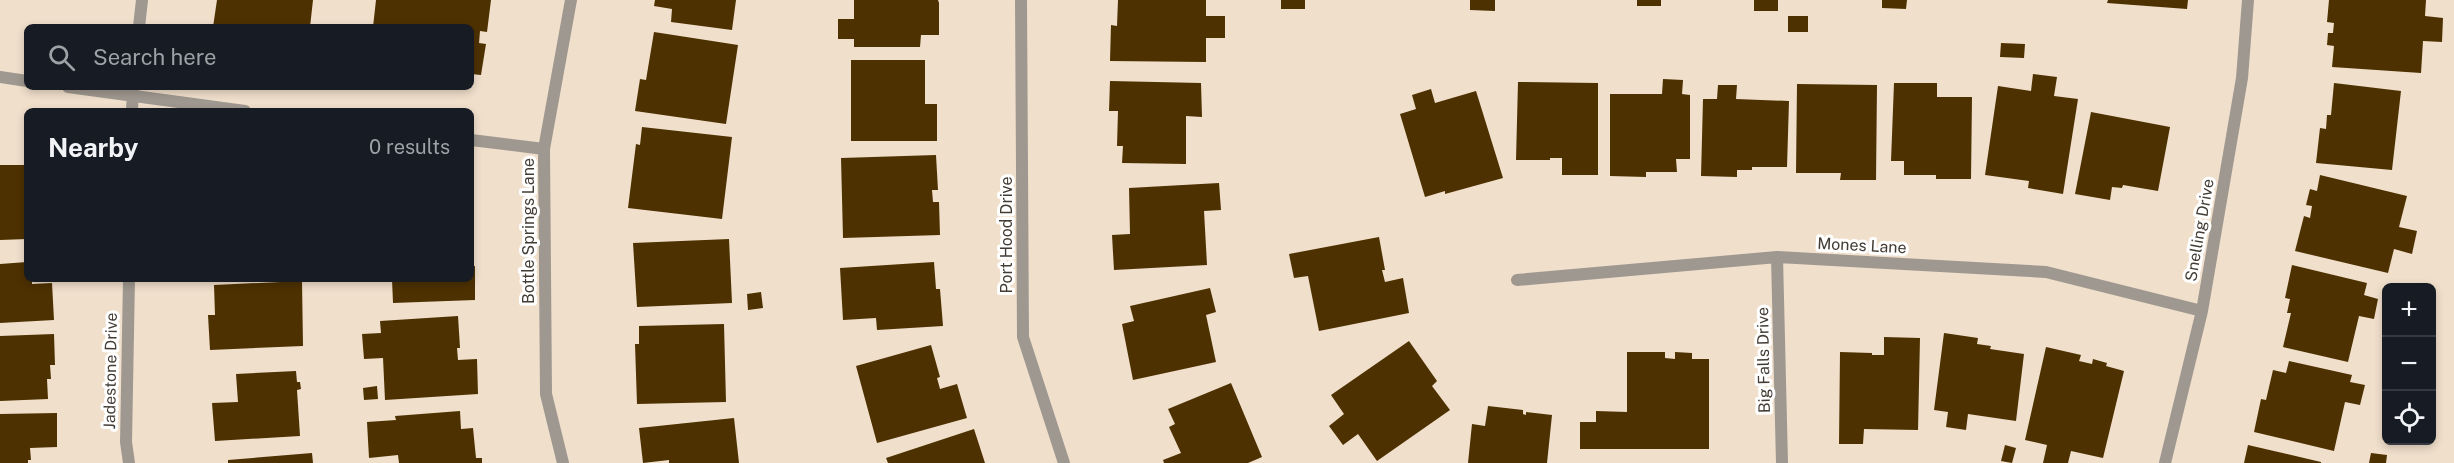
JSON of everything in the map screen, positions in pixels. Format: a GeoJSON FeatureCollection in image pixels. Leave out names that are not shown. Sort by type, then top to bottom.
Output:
{"type":"FeatureCollection","features":[{"type":"Feature","properties":{"kind":"street"},"geometry":{"type":"LineString","coordinates":[[139,24],[142,0]]}},
{"type":"Feature","properties":{"kind":"street","name":"Bottle Springs Lane"},"geometry":{"type":"LineString","coordinates":[[563,463],[546,394],[544,149],[571,0]]}},
{"type":"Feature","properties":{"kind":"street","name":"Port Hood Drive"},"geometry":{"type":"LineString","coordinates":[[1021,0],[1023,337],[1064,463]]}},
{"type":"Feature","properties":{"kind":"street","name":"Snelling Drive"},"geometry":{"type":"LineString","coordinates":[[2165,463],[2202,311],[2242,78],[2247,0]]}},
{"type":"Feature","properties":{"kind":"street"},"geometry":{"type":"LineString","coordinates":[[0,77],[24,81]]}},
{"type":"Feature","properties":{"kind":"street"},"geometry":{"type":"LineString","coordinates":[[107,90],[133,92],[227,108]]}},
{"type":"Feature","properties":{"kind":"street"},"geometry":{"type":"LineString","coordinates":[[132,108],[133,92]]}},
{"type":"Feature","properties":{"kind":"street"},"geometry":{"type":"LineString","coordinates":[[474,140],[544,149]]}},
{"type":"Feature","properties":{"kind":"street","name":"Mones Lane"},"geometry":{"type":"LineString","coordinates":[[1517,280],[1777,257],[2046,272],[2202,311]]}},
{"type":"Feature","properties":{"kind":"street","name":"Big Falls Drive"},"geometry":{"type":"LineString","coordinates":[[1777,257],[1782,463]]}},
{"type":"Feature","properties":{"kind":"street","name":"Jadestone Drive"},"geometry":{"type":"LineString","coordinates":[[129,282],[126,442],[129,463]]}},
{"type":"Feature","properties":{"kind":"building"},"geometry":{"type":"Polygon","coordinates":[[[217,0],[313,0],[310,24],[213,24],[217,0]]]}},
{"type":"Feature","properties":{"kind":"building"},"geometry":{"type":"Polygon","coordinates":[[[376,0],[491,0],[487,32],[480,31],[479,43],[486,44],[481,75],[474,74],[474,24],[373,24],[376,0]]]}},
{"type":"Feature","properties":{"kind":"building"},"geometry":{"type":"Polygon","coordinates":[[[655,0],[736,0],[732,30],[671,22],[672,9],[654,6],[655,0]]]}},
{"type":"Feature","properties":{"kind":"building"},"geometry":{"type":"Polygon","coordinates":[[[854,0],[938,0],[939,35],[921,35],[920,47],[854,47],[854,39],[838,39],[838,19],[854,19],[854,0]]]}},
{"type":"Feature","properties":{"kind":"building"},"geometry":{"type":"Polygon","coordinates":[[[1118,0],[1206,0],[1206,16],[1225,16],[1225,38],[1206,38],[1206,62],[1110,61],[1111,25],[1117,26],[1118,0]]]}},
{"type":"Feature","properties":{"kind":"building"},"geometry":{"type":"Polygon","coordinates":[[[1281,0],[1305,0],[1305,9],[1281,9],[1281,0]]]}},
{"type":"Feature","properties":{"kind":"building"},"geometry":{"type":"Polygon","coordinates":[[[1470,0],[1495,0],[1495,11],[1470,10],[1470,0]]]}},
{"type":"Feature","properties":{"kind":"building"},"geometry":{"type":"Polygon","coordinates":[[[1637,0],[1661,0],[1661,6],[1637,6],[1637,0]]]}},
{"type":"Feature","properties":{"kind":"building"},"geometry":{"type":"Polygon","coordinates":[[[1754,0],[1778,0],[1778,11],[1754,11],[1754,0]]]}},
{"type":"Feature","properties":{"kind":"building"},"geometry":{"type":"Polygon","coordinates":[[[1882,0],[1907,0],[1906,9],[1882,8],[1882,0]]]}},
{"type":"Feature","properties":{"kind":"building"},"geometry":{"type":"Polygon","coordinates":[[[2108,0],[2188,0],[2187,9],[2107,3],[2108,0]]]}},
{"type":"Feature","properties":{"kind":"building"},"geometry":{"type":"Polygon","coordinates":[[[2329,0],[2426,0],[2425,16],[2443,18],[2442,42],[2423,41],[2421,73],[2332,67],[2334,46],[2327,45],[2328,33],[2333,33],[2334,23],[2327,22],[2329,0]]]}},
{"type":"Feature","properties":{"kind":"building"},"geometry":{"type":"Polygon","coordinates":[[[1788,16],[1808,16],[1808,32],[1788,32],[1788,16]]]}},
{"type":"Feature","properties":{"kind":"building"},"geometry":{"type":"Polygon","coordinates":[[[654,32],[738,45],[726,124],[635,111],[640,79],[646,80],[654,32]]]}},
{"type":"Feature","properties":{"kind":"building"},"geometry":{"type":"Polygon","coordinates":[[[2001,43],[2025,44],[2024,58],[2000,57],[2001,43]]]}},
{"type":"Feature","properties":{"kind":"building"},"geometry":{"type":"Polygon","coordinates":[[[851,60],[925,60],[925,104],[937,104],[937,141],[851,141],[851,60]]]}},
{"type":"Feature","properties":{"kind":"building"},"geometry":{"type":"Polygon","coordinates":[[[2033,74],[2057,77],[2054,96],[2078,99],[2063,194],[2028,188],[2029,181],[1985,175],[1998,86],[2031,91],[2033,74]]]}},
{"type":"Feature","properties":{"kind":"building"},"geometry":{"type":"Polygon","coordinates":[[[1663,79],[1683,80],[1682,94],[1690,95],[1690,159],[1676,159],[1677,172],[1646,172],[1646,177],[1610,176],[1610,94],[1662,94],[1663,79]]]}},
{"type":"Feature","properties":{"kind":"building"},"geometry":{"type":"Polygon","coordinates":[[[1110,81],[1201,83],[1202,117],[1186,116],[1186,164],[1122,163],[1123,146],[1117,146],[1118,111],[1109,111],[1110,81]]]}},
{"type":"Feature","properties":{"kind":"building"},"geometry":{"type":"Polygon","coordinates":[[[1518,82],[1598,83],[1598,175],[1562,175],[1562,158],[1516,160],[1518,82]]]}},
{"type":"Feature","properties":{"kind":"building"},"geometry":{"type":"Polygon","coordinates":[[[1894,83],[1937,83],[1937,97],[1972,97],[1971,179],[1936,179],[1936,175],[1904,175],[1904,161],[1891,161],[1894,83]]]}},
{"type":"Feature","properties":{"kind":"building"},"geometry":{"type":"Polygon","coordinates":[[[2334,83],[2401,91],[2392,170],[2316,163],[2320,128],[2326,129],[2327,115],[2331,115],[2334,83]]]}},
{"type":"Feature","properties":{"kind":"building"},"geometry":{"type":"Polygon","coordinates":[[[1797,84],[1877,85],[1876,180],[1840,180],[1841,173],[1796,173],[1797,84]]]}},
{"type":"Feature","properties":{"kind":"building"},"geometry":{"type":"Polygon","coordinates":[[[1718,85],[1737,85],[1736,99],[1789,101],[1787,167],[1752,167],[1752,170],[1737,170],[1737,177],[1701,176],[1703,99],[1717,99],[1718,85]]]}},
{"type":"Feature","properties":{"kind":"building"},"geometry":{"type":"Polygon","coordinates":[[[1431,89],[1435,103],[1476,91],[1503,178],[1445,194],[1445,191],[1425,197],[1400,114],[1416,109],[1412,95],[1431,89]]]}},
{"type":"Feature","properties":{"kind":"building"},"geometry":{"type":"Polygon","coordinates":[[[2091,112],[2170,127],[2158,191],[2123,185],[2122,188],[2112,187],[2110,200],[2075,194],[2091,112]]]}},
{"type":"Feature","properties":{"kind":"building"},"geometry":{"type":"Polygon","coordinates":[[[642,127],[732,137],[722,219],[628,208],[636,144],[640,145],[642,127]]]}},
{"type":"Feature","properties":{"kind":"building"},"geometry":{"type":"Polygon","coordinates":[[[936,155],[938,190],[932,190],[933,202],[939,202],[940,235],[843,238],[841,158],[936,155]]]}},
{"type":"Feature","properties":{"kind":"building"},"geometry":{"type":"Polygon","coordinates":[[[0,165],[24,165],[24,239],[0,240],[0,165]]]}},
{"type":"Feature","properties":{"kind":"building"},"geometry":{"type":"Polygon","coordinates":[[[2320,175],[2407,196],[2399,227],[2417,231],[2412,254],[2394,249],[2388,273],[2295,251],[2304,216],[2310,218],[2312,206],[2306,205],[2310,189],[2317,191],[2320,175]]]}},
{"type":"Feature","properties":{"kind":"building"},"geometry":{"type":"Polygon","coordinates":[[[1219,183],[1221,210],[1204,211],[1207,265],[1114,270],[1112,235],[1130,234],[1129,188],[1219,183]]]}},
{"type":"Feature","properties":{"kind":"building"},"geometry":{"type":"Polygon","coordinates":[[[1379,237],[1385,282],[1403,278],[1409,313],[1319,331],[1308,276],[1294,278],[1289,254],[1379,237]]]}},
{"type":"Feature","properties":{"kind":"building"},"geometry":{"type":"Polygon","coordinates":[[[729,239],[732,303],[637,307],[633,243],[729,239]]]}},
{"type":"Feature","properties":{"kind":"building"},"geometry":{"type":"Polygon","coordinates":[[[24,262],[24,282],[52,283],[54,320],[0,323],[0,264],[24,262]]]}},
{"type":"Feature","properties":{"kind":"building"},"geometry":{"type":"Polygon","coordinates":[[[934,262],[936,289],[940,289],[943,326],[877,330],[876,318],[843,320],[840,268],[934,262]]]}},
{"type":"Feature","properties":{"kind":"building"},"geometry":{"type":"Polygon","coordinates":[[[2292,265],[2367,283],[2364,295],[2378,299],[2374,319],[2359,316],[2348,362],[2283,347],[2291,313],[2287,313],[2290,299],[2285,298],[2292,265]]]}},
{"type":"Feature","properties":{"kind":"building"},"geometry":{"type":"Polygon","coordinates":[[[474,266],[475,300],[393,303],[392,282],[474,282],[474,266]]]}},
{"type":"Feature","properties":{"kind":"building"},"geometry":{"type":"Polygon","coordinates":[[[302,282],[303,346],[210,350],[208,315],[215,315],[214,285],[302,282]]]}},
{"type":"Feature","properties":{"kind":"building"},"geometry":{"type":"Polygon","coordinates":[[[1210,288],[1216,312],[1206,315],[1216,362],[1133,380],[1122,324],[1134,321],[1130,306],[1210,288]]]}},
{"type":"Feature","properties":{"kind":"building"},"geometry":{"type":"Polygon","coordinates":[[[761,292],[763,308],[748,310],[747,294],[761,292]]]}},
{"type":"Feature","properties":{"kind":"building"},"geometry":{"type":"Polygon","coordinates":[[[458,316],[460,348],[457,348],[458,360],[477,359],[478,394],[385,400],[383,358],[364,359],[362,334],[381,333],[380,321],[458,316]]]}},
{"type":"Feature","properties":{"kind":"building"},"geometry":{"type":"Polygon","coordinates":[[[724,324],[726,402],[637,404],[635,344],[639,344],[639,326],[724,324]]]}},
{"type":"Feature","properties":{"kind":"building"},"geometry":{"type":"Polygon","coordinates":[[[1944,333],[1978,338],[1977,344],[1991,346],[1990,349],[2024,354],[2016,421],[1968,414],[1966,430],[1946,427],[1948,412],[1934,410],[1944,333]]]}},
{"type":"Feature","properties":{"kind":"building"},"geometry":{"type":"Polygon","coordinates":[[[54,334],[55,365],[50,365],[51,379],[47,379],[48,399],[0,401],[0,336],[54,334]]]}},
{"type":"Feature","properties":{"kind":"building"},"geometry":{"type":"Polygon","coordinates":[[[1884,337],[1920,338],[1918,430],[1864,429],[1863,444],[1839,444],[1840,352],[1884,355],[1884,337]]]}},
{"type":"Feature","properties":{"kind":"building"},"geometry":{"type":"Polygon","coordinates":[[[1409,341],[1437,381],[1432,386],[1450,410],[1377,461],[1358,434],[1343,445],[1329,426],[1344,414],[1331,395],[1409,341]]]}},
{"type":"Feature","properties":{"kind":"building"},"geometry":{"type":"Polygon","coordinates":[[[931,345],[940,377],[937,378],[940,389],[957,384],[967,418],[877,443],[856,366],[931,345]]]}},
{"type":"Feature","properties":{"kind":"building"},"geometry":{"type":"Polygon","coordinates":[[[2046,347],[2081,355],[2079,361],[2092,364],[2093,359],[2107,363],[2106,366],[2124,371],[2103,458],[2071,451],[2068,463],[2043,463],[2047,445],[2025,440],[2046,347]]]}},
{"type":"Feature","properties":{"kind":"building"},"geometry":{"type":"Polygon","coordinates":[[[1627,352],[1665,352],[1665,358],[1675,359],[1675,352],[1692,353],[1692,359],[1709,359],[1709,449],[1580,449],[1580,422],[1596,422],[1596,411],[1627,412],[1627,352]]]}},
{"type":"Feature","properties":{"kind":"building"},"geometry":{"type":"Polygon","coordinates":[[[2289,361],[2352,375],[2350,382],[2365,385],[2360,405],[2345,402],[2334,451],[2254,432],[2261,399],[2266,400],[2273,370],[2286,373],[2289,361]]]}},
{"type":"Feature","properties":{"kind":"building"},"geometry":{"type":"Polygon","coordinates":[[[296,371],[297,382],[300,382],[301,389],[297,390],[300,436],[215,441],[212,403],[238,402],[236,374],[296,371]]]}},
{"type":"Feature","properties":{"kind":"building"},"geometry":{"type":"Polygon","coordinates":[[[1231,383],[1262,457],[1248,463],[1164,463],[1163,460],[1181,453],[1169,427],[1175,424],[1168,409],[1231,383]]]}},
{"type":"Feature","properties":{"kind":"building"},"geometry":{"type":"Polygon","coordinates":[[[377,386],[378,399],[364,400],[363,388],[377,386]]]}},
{"type":"Feature","properties":{"kind":"building"},"geometry":{"type":"Polygon","coordinates":[[[1488,406],[1523,410],[1523,414],[1526,415],[1526,412],[1552,415],[1547,463],[1468,463],[1472,424],[1485,426],[1488,406]]]}},
{"type":"Feature","properties":{"kind":"building"},"geometry":{"type":"Polygon","coordinates":[[[460,411],[461,429],[473,428],[476,458],[482,458],[482,463],[399,463],[398,455],[369,458],[367,422],[396,420],[395,416],[460,411]]]}},
{"type":"Feature","properties":{"kind":"building"},"geometry":{"type":"Polygon","coordinates":[[[57,413],[57,447],[30,448],[31,460],[28,460],[28,463],[0,463],[0,414],[57,413]]]}},
{"type":"Feature","properties":{"kind":"building"},"geometry":{"type":"Polygon","coordinates":[[[734,418],[739,463],[669,463],[669,460],[643,463],[639,428],[734,418]]]}},
{"type":"Feature","properties":{"kind":"building"},"geometry":{"type":"Polygon","coordinates":[[[974,429],[985,463],[888,463],[886,458],[974,429]]]}},
{"type":"Feature","properties":{"kind":"building"},"geometry":{"type":"Polygon","coordinates":[[[2005,445],[2016,448],[2012,463],[2001,461],[2005,445]]]}},
{"type":"Feature","properties":{"kind":"building"},"geometry":{"type":"Polygon","coordinates":[[[2248,445],[2321,462],[2321,463],[2244,463],[2248,445]]]}},
{"type":"Feature","properties":{"kind":"building"},"geometry":{"type":"Polygon","coordinates":[[[312,453],[313,463],[228,463],[228,460],[312,453]]]}},
{"type":"Feature","properties":{"kind":"building"},"geometry":{"type":"Polygon","coordinates":[[[2371,453],[2387,455],[2386,463],[2369,463],[2371,453]]]}}]}
